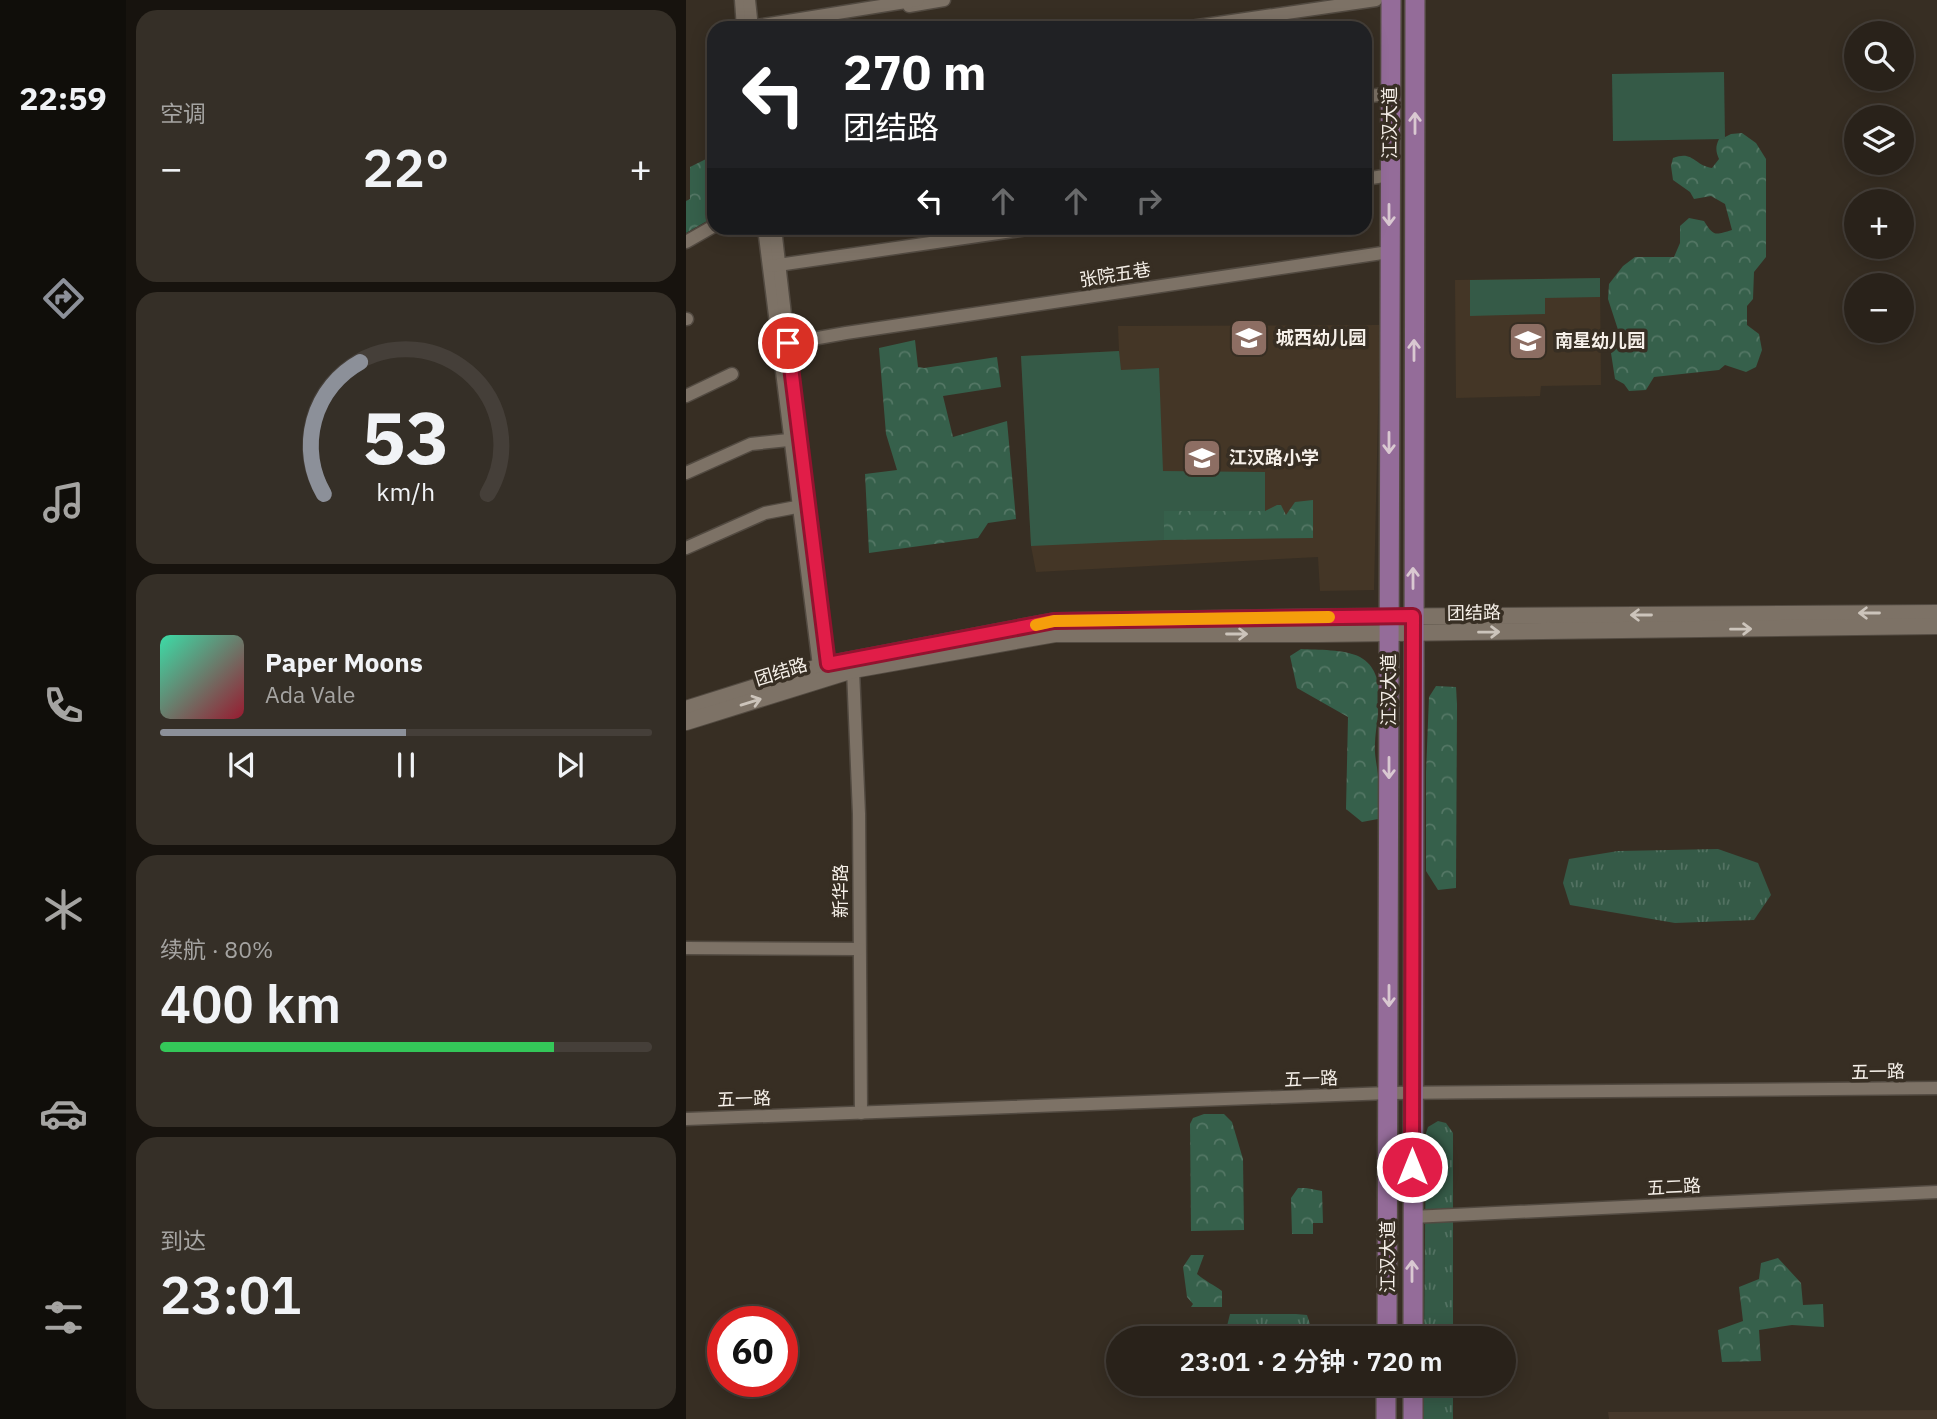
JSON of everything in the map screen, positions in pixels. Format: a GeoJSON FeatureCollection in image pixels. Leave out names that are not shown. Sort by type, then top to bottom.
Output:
{"type":"FeatureCollection","features":[{"type":"Feature","properties":{"kind":"main road","name":"江汉大道"},"geometry":{"type":"LineString","coordinates":[[1413,1326],[1415,0]]}},
{"type":"Feature","properties":{"kind":"main road","name":"江汉大道"},"geometry":{"type":"LineString","coordinates":[[1386,1],[1390,93],[1387,1326]]}},
{"type":"Feature","properties":{"kind":"main road","name":"团结路"},"geometry":{"type":"LineString","coordinates":[[1413,625],[1937,613]]}},
{"type":"Feature","properties":{"kind":"main road","name":"团结路"},"geometry":{"type":"LineString","coordinates":[[686,709],[823,665],[1054,621],[1389,625],[1937,626]]}},
{"type":"Feature","properties":{"kind":"main road","name":"团结路"},"geometry":{"type":"LineString","coordinates":[[686,722],[853,670],[1055,634],[1389,625]]}},
{"type":"Feature","properties":{"kind":"main road"},"geometry":{"type":"LineString","coordinates":[[1386,1419],[1387,1396]]}},
{"type":"Feature","properties":{"kind":"main road"},"geometry":{"type":"LineString","coordinates":[[1413,1396],[1413,1419]]}},
{"type":"Feature","properties":{"kind":"street"},"geometry":{"type":"LineString","coordinates":[[741,0],[746,21]]}},
{"type":"Feature","properties":{"kind":"street"},"geometry":{"type":"LineString","coordinates":[[748,21],[749,0]]}},
{"type":"Feature","properties":{"kind":"street"},"geometry":{"type":"LineString","coordinates":[[783,21],[873,3],[918,0]]}},
{"type":"Feature","properties":{"kind":"street"},"geometry":{"type":"LineString","coordinates":[[814,21],[944,0]]}},
{"type":"Feature","properties":{"kind":"street"},"geometry":{"type":"LineString","coordinates":[[1236,21],[1386,1]]}},
{"type":"Feature","properties":{"kind":"street"},"geometry":{"type":"LineString","coordinates":[[1260,21],[1386,1]]}},
{"type":"Feature","properties":{"kind":"street"},"geometry":{"type":"LineString","coordinates":[[1372,96],[1390,93]]}},
{"type":"Feature","properties":{"kind":"street"},"geometry":{"type":"LineString","coordinates":[[1372,178],[1390,175]]}},
{"type":"Feature","properties":{"kind":"street"},"geometry":{"type":"LineString","coordinates":[[686,242],[707,230]]}},
{"type":"Feature","properties":{"kind":"street"},"geometry":{"type":"LineString","coordinates":[[766,235],[774,266],[823,665]]}},
{"type":"Feature","properties":{"kind":"street"},"geometry":{"type":"LineString","coordinates":[[774,266],[775,235]]}},
{"type":"Feature","properties":{"kind":"street"},"geometry":{"type":"LineString","coordinates":[[774,266],[986,235]]}},
{"type":"Feature","properties":{"kind":"street","name":"张院五巷"},"geometry":{"type":"LineString","coordinates":[[784,344],[1389,251]]}},
{"type":"Feature","properties":{"kind":"street"},"geometry":{"type":"LineString","coordinates":[[686,396],[732,374]]}},
{"type":"Feature","properties":{"kind":"street"},"geometry":{"type":"LineString","coordinates":[[686,473],[751,444],[795,440]]}},
{"type":"Feature","properties":{"kind":"street"},"geometry":{"type":"LineString","coordinates":[[686,548],[765,513],[803,506]]}},
{"type":"Feature","properties":{"kind":"street","name":"新华路"},"geometry":{"type":"LineString","coordinates":[[853,670],[859,814],[861,1113]]}},
{"type":"Feature","properties":{"kind":"street"},"geometry":{"type":"LineString","coordinates":[[686,948],[859,949]]}},
{"type":"Feature","properties":{"kind":"street","name":"五一路"},"geometry":{"type":"LineString","coordinates":[[686,1119],[1389,1093],[1937,1088]]}},
{"type":"Feature","properties":{"kind":"street","name":"五二路"},"geometry":{"type":"LineString","coordinates":[[1412,1217],[1937,1192]]}},
{"type":"Feature","properties":{"kind":"shaded area","name":"南星幼儿园"},"geometry":{"type":"Polygon","coordinates":[[[1600,278],[1601,385],[1541,386],[1540,396],[1456,398],[1455,280],[1600,278]]]}},
{"type":"Feature","properties":{"kind":"shaded area","name":"江汉路小学"},"geometry":{"type":"Polygon","coordinates":[[[1380,325],[1374,590],[1320,591],[1318,557],[1036,572],[1031,546],[1021,356],[1119,351],[1118,326],[1380,325]]]}},
{"type":"Feature","properties":{"kind":"shaded area"},"geometry":{"type":"Polygon","coordinates":[[[1937,1410],[1937,1419],[1609,1419],[1608,1412],[1937,1410]]]}},
{"type":"Feature","properties":{"kind":"green space"},"geometry":{"type":"Polygon","coordinates":[[[1724,72],[1725,139],[1613,141],[1612,74],[1724,72]]]}},
{"type":"Feature","properties":{"kind":"green space"},"geometry":{"type":"Polygon","coordinates":[[[1742,133],[1756,143],[1766,159],[1766,257],[1754,272],[1753,299],[1747,306],[1747,325],[1759,334],[1762,350],[1756,367],[1746,372],[1725,365],[1719,370],[1654,377],[1646,390],[1629,391],[1615,379],[1611,353],[1622,342],[1608,299],[1609,284],[1623,266],[1635,257],[1674,257],[1680,243],[1680,226],[1689,218],[1704,221],[1715,233],[1732,230],[1725,204],[1711,196],[1694,199],[1690,192],[1673,180],[1671,166],[1673,158],[1685,156],[1712,168],[1719,159],[1716,149],[1719,139],[1742,133]]]}},
{"type":"Feature","properties":{"kind":"green space"},"geometry":{"type":"Polygon","coordinates":[[[707,158],[707,221],[686,233],[686,201],[690,199],[690,167],[707,158]]]}},
{"type":"Feature","properties":{"kind":"green space"},"geometry":{"type":"Polygon","coordinates":[[[1600,278],[1600,297],[1545,298],[1545,314],[1470,316],[1470,280],[1600,278]]]}},
{"type":"Feature","properties":{"kind":"green space"},"geometry":{"type":"Polygon","coordinates":[[[915,340],[918,367],[997,357],[1001,387],[943,396],[953,437],[1007,421],[1016,519],[988,523],[978,538],[869,553],[865,474],[897,470],[886,434],[879,348],[915,340]]]}},
{"type":"Feature","properties":{"kind":"green space"},"geometry":{"type":"Polygon","coordinates":[[[1119,351],[1121,370],[1159,368],[1163,471],[1265,472],[1265,511],[1164,511],[1164,540],[1031,546],[1021,356],[1119,351]]]}},
{"type":"Feature","properties":{"kind":"green space"},"geometry":{"type":"Polygon","coordinates":[[[1313,500],[1313,538],[1164,540],[1163,511],[1265,511],[1281,505],[1286,515],[1295,502],[1313,500]]]}},
{"type":"Feature","properties":{"kind":"green space"},"geometry":{"type":"Polygon","coordinates":[[[1301,649],[1354,654],[1369,664],[1375,674],[1379,696],[1375,747],[1378,819],[1362,822],[1346,809],[1348,717],[1297,688],[1290,656],[1301,649]]]}},
{"type":"Feature","properties":{"kind":"green space"},"geometry":{"type":"Polygon","coordinates":[[[1436,686],[1456,687],[1457,704],[1456,888],[1438,890],[1426,871],[1429,697],[1436,686]]]}},
{"type":"Feature","properties":{"kind":"green space"},"geometry":{"type":"Polygon","coordinates":[[[1718,849],[1758,863],[1771,895],[1754,920],[1675,923],[1570,905],[1563,883],[1569,859],[1618,851],[1718,849]]]}},
{"type":"Feature","properties":{"kind":"green space"},"geometry":{"type":"Polygon","coordinates":[[[1204,1114],[1224,1114],[1232,1122],[1243,1159],[1244,1230],[1191,1231],[1190,1124],[1193,1118],[1204,1114]]]}},
{"type":"Feature","properties":{"kind":"green space"},"geometry":{"type":"Polygon","coordinates":[[[1438,1121],[1446,1123],[1453,1133],[1453,1326],[1424,1326],[1428,1127],[1438,1121]]]}},
{"type":"Feature","properties":{"kind":"green space"},"geometry":{"type":"Polygon","coordinates":[[[1298,1188],[1322,1191],[1323,1223],[1313,1223],[1313,1234],[1292,1234],[1291,1198],[1298,1188]]]}},
{"type":"Feature","properties":{"kind":"green space"},"geometry":{"type":"Polygon","coordinates":[[[1191,1255],[1204,1255],[1197,1274],[1222,1291],[1222,1307],[1191,1307],[1193,1304],[1187,1297],[1183,1267],[1191,1255]]]}},
{"type":"Feature","properties":{"kind":"green space"},"geometry":{"type":"Polygon","coordinates":[[[1778,1258],[1801,1283],[1803,1305],[1823,1304],[1824,1327],[1792,1325],[1759,1330],[1761,1361],[1722,1362],[1718,1330],[1743,1321],[1739,1287],[1759,1279],[1761,1263],[1778,1258]]]}},
{"type":"Feature","properties":{"kind":"green space"},"geometry":{"type":"Polygon","coordinates":[[[1230,1314],[1307,1315],[1310,1324],[1310,1326],[1227,1326],[1230,1314]]]}},
{"type":"Feature","properties":{"kind":"green space"},"geometry":{"type":"Polygon","coordinates":[[[1423,1396],[1453,1396],[1453,1419],[1423,1419],[1423,1396]]]}},
{"type":"Feature","properties":{"kind":"slow traffic"},"geometry":{"type":"LineString","coordinates":[[1036,625],[1054,621],[1329,617]]}},
{"type":"Feature","properties":{"kind":"place","name":"城西幼儿园"},"geometry":{"type":"Point","coordinates":[1249,338]}},
{"type":"Feature","properties":{"kind":"place","name":"南星幼儿园"},"geometry":{"type":"Point","coordinates":[1528,341]}},
{"type":"Feature","properties":{"kind":"place","name":"江汉路小学"},"geometry":{"type":"Point","coordinates":[1202,458]}},
{"type":"Feature","properties":{"kind":"route"},"geometry":{"type":"LineString","coordinates":[[788,343],[828,664],[1054,621],[1413,616],[1412,1167]]}}]}
